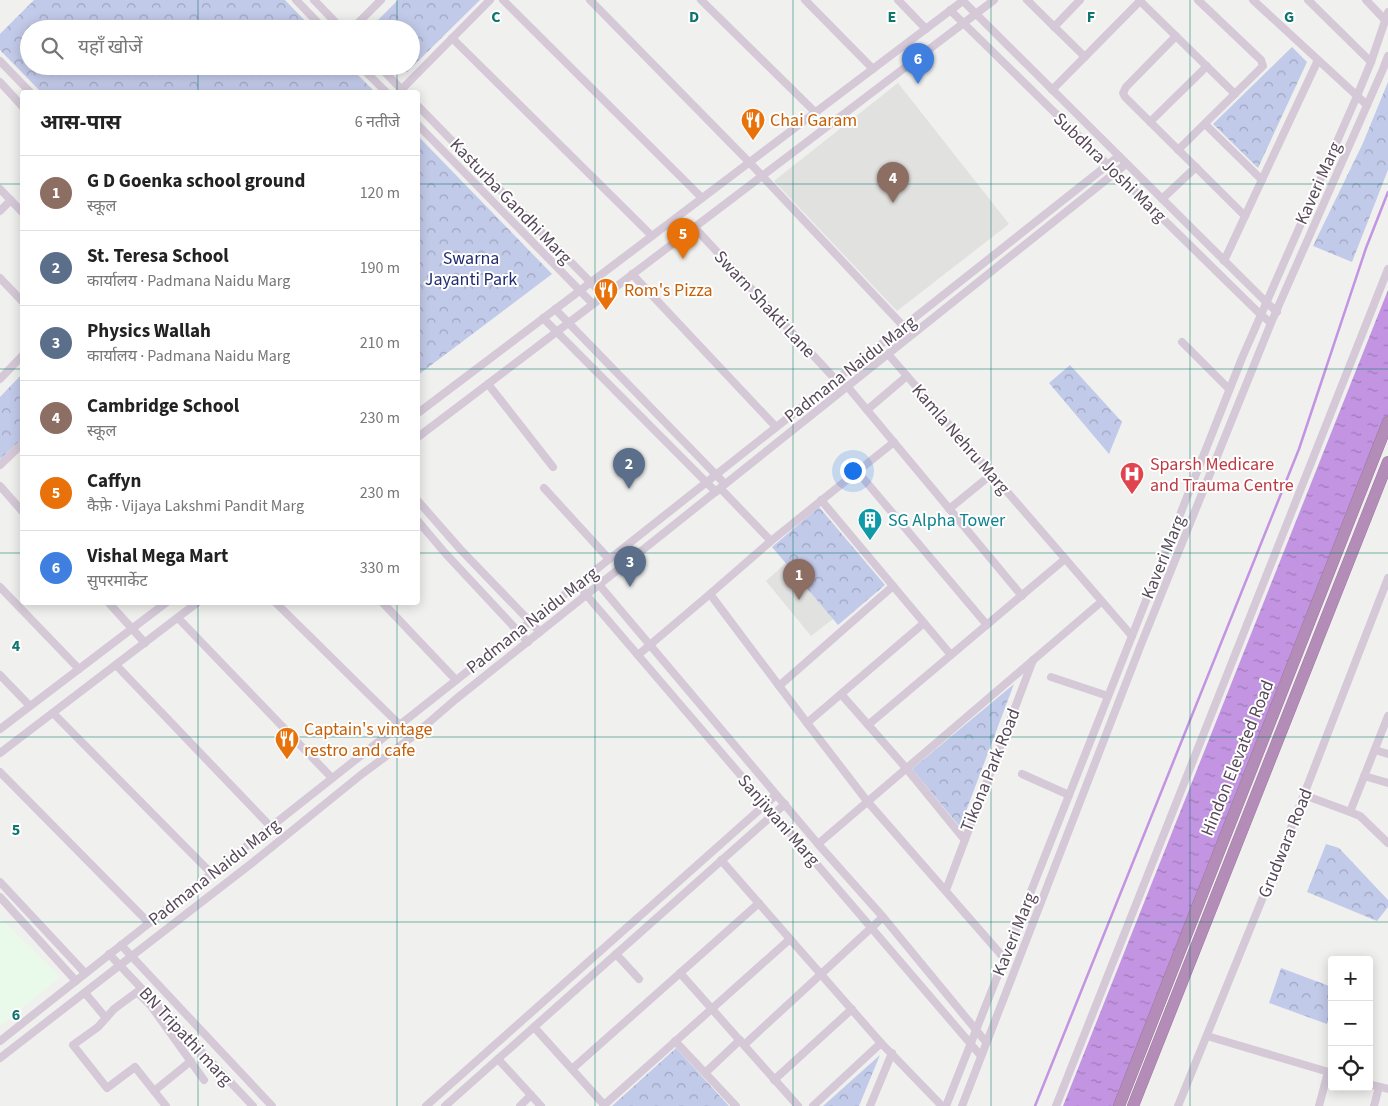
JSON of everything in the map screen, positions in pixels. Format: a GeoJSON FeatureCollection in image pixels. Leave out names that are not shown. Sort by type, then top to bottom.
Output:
{"type":"FeatureCollection","features":[{"type":"Feature","properties":{"kind":"highway","name":"Hindon Elevated Road"},"geometry":{"type":"LineString","coordinates":[[1119,1106],[1388,422]]}},
{"type":"Feature","properties":{"kind":"highway","name":"Hindon Elevated Road"},"geometry":{"type":"LineString","coordinates":[[1133,1106],[1388,462]]}},
{"type":"Feature","properties":{"kind":"street"},"geometry":{"type":"LineString","coordinates":[[296,0],[315,20]]}},
{"type":"Feature","properties":{"kind":"street"},"geometry":{"type":"LineString","coordinates":[[314,0],[333,20]]}},
{"type":"Feature","properties":{"kind":"street"},"geometry":{"type":"LineString","coordinates":[[361,20],[381,0]]}},
{"type":"Feature","properties":{"kind":"street"},"geometry":{"type":"LineString","coordinates":[[420,73],[490,0]]}},
{"type":"Feature","properties":{"kind":"street"},"geometry":{"type":"LineString","coordinates":[[503,0],[702,198]]}},
{"type":"Feature","properties":{"kind":"street"},"geometry":{"type":"LineString","coordinates":[[590,0],[749,162],[912,335]]}},
{"type":"Feature","properties":{"kind":"street"},"geometry":{"type":"LineString","coordinates":[[700,0],[815,112]]}},
{"type":"Feature","properties":{"kind":"street"},"geometry":{"type":"LineString","coordinates":[[805,0],[873,69]]}},
{"type":"Feature","properties":{"kind":"street"},"geometry":{"type":"LineString","coordinates":[[898,0],[926,29]]}},
{"type":"Feature","properties":{"kind":"street"},"geometry":{"type":"LineString","coordinates":[[420,411],[963,0]]}},
{"type":"Feature","properties":{"kind":"street","name":"Subdhra Joshi Marg"},"geometry":{"type":"LineString","coordinates":[[963,0],[1277,312]]}},
{"type":"Feature","properties":{"kind":"street"},"geometry":{"type":"LineString","coordinates":[[420,435],[994,0]]}},
{"type":"Feature","properties":{"kind":"street"},"geometry":{"type":"LineString","coordinates":[[1027,0],[1085,57]]}},
{"type":"Feature","properties":{"kind":"street"},"geometry":{"type":"LineString","coordinates":[[1054,27],[1080,0]]}},
{"type":"Feature","properties":{"kind":"street"},"geometry":{"type":"LineString","coordinates":[[1052,90],[1140,0],[1235,94]]}},
{"type":"Feature","properties":{"kind":"street"},"geometry":{"type":"LineString","coordinates":[[1178,150],[1263,66],[1261,60],[1198,0]]}},
{"type":"Feature","properties":{"kind":"street"},"geometry":{"type":"LineString","coordinates":[[1253,0],[1367,105]]}},
{"type":"Feature","properties":{"kind":"street"},"geometry":{"type":"LineString","coordinates":[[1308,0],[1371,62]]}},
{"type":"Feature","properties":{"kind":"street"},"geometry":{"type":"LineString","coordinates":[[1366,0],[1387,16]]}},
{"type":"Feature","properties":{"kind":"street","name":"Subdhra Joshi Marg"},"geometry":{"type":"LineString","coordinates":[[950,10],[1260,314],[1272,323]]}},
{"type":"Feature","properties":{"kind":"street","name":"Kaveri Marg"},"geometry":{"type":"LineString","coordinates":[[944,1106],[971,1044],[1229,389],[1260,314],[1357,96],[1387,16]]}},
{"type":"Feature","properties":{"kind":"street"},"geometry":{"type":"LineString","coordinates":[[1176,36],[1124,90],[1124,97],[1245,216]]}},
{"type":"Feature","properties":{"kind":"street"},"geometry":{"type":"LineString","coordinates":[[452,38],[652,236]]}},
{"type":"Feature","properties":{"kind":"street","name":"Kaveri Marg"},"geometry":{"type":"LineString","coordinates":[[962,1106],[1140,647],[1272,323],[1388,56]]}},
{"type":"Feature","properties":{"kind":"street"},"geometry":{"type":"LineString","coordinates":[[1224,261],[1318,60]]}},
{"type":"Feature","properties":{"kind":"street"},"geometry":{"type":"LineString","coordinates":[[0,61],[28,90]]}},
{"type":"Feature","properties":{"kind":"street"},"geometry":{"type":"LineString","coordinates":[[1150,122],[1207,66]]}},
{"type":"Feature","properties":{"kind":"street"},"geometry":{"type":"LineString","coordinates":[[369,75],[384,90]]}},
{"type":"Feature","properties":{"kind":"street"},"geometry":{"type":"LineString","coordinates":[[375,81],[378,75]]}},
{"type":"Feature","properties":{"kind":"street"},"geometry":{"type":"LineString","coordinates":[[387,75],[402,90]]}},
{"type":"Feature","properties":{"kind":"street"},"geometry":{"type":"LineString","coordinates":[[404,90],[418,75]]}},
{"type":"Feature","properties":{"kind":"street"},"geometry":{"type":"LineString","coordinates":[[0,82],[20,104]]}},
{"type":"Feature","properties":{"kind":"street","name":"Kasturba Gandhi Marg"},"geometry":{"type":"LineString","coordinates":[[420,108],[604,296]]}},
{"type":"Feature","properties":{"kind":"street"},"geometry":{"type":"LineString","coordinates":[[1205,124],[1262,180]]}},
{"type":"Feature","properties":{"kind":"street","name":"Kasturba Gandhi Marg"},"geometry":{"type":"LineString","coordinates":[[420,127],[593,304]]}},
{"type":"Feature","properties":{"kind":"street","name":"Padmana Naidu Marg"},"geometry":{"type":"LineString","coordinates":[[110,954],[1119,156]]}},
{"type":"Feature","properties":{"kind":"street","name":"Padmana Naidu Marg"},"geometry":{"type":"LineString","coordinates":[[120,965],[258,858],[362,774],[412,737],[456,699],[1126,164]]}},
{"type":"Feature","properties":{"kind":"street"},"geometry":{"type":"LineString","coordinates":[[1162,199],[1196,167]]}},
{"type":"Feature","properties":{"kind":"street"},"geometry":{"type":"LineString","coordinates":[[0,189],[20,210]]}},
{"type":"Feature","properties":{"kind":"street"},"geometry":{"type":"LineString","coordinates":[[0,211],[11,200]]}},
{"type":"Feature","properties":{"kind":"street","name":"Swarn Shakti Lane"},"geometry":{"type":"LineString","coordinates":[[694,227],[836,380]]}},
{"type":"Feature","properties":{"kind":"street"},"geometry":{"type":"LineString","coordinates":[[1056,1106],[1388,269]]}},
{"type":"Feature","properties":{"kind":"street"},"geometry":{"type":"LineString","coordinates":[[632,274],[776,427]]}},
{"type":"Feature","properties":{"kind":"street"},"geometry":{"type":"LineString","coordinates":[[0,278],[20,299]]}},
{"type":"Feature","properties":{"kind":"street"},"geometry":{"type":"LineString","coordinates":[[555,309],[716,474],[720,488]]}},
{"type":"Feature","properties":{"kind":"street"},"geometry":{"type":"LineString","coordinates":[[543,318],[707,482],[720,488],[771,540]]}},
{"type":"Feature","properties":{"kind":"street"},"geometry":{"type":"LineString","coordinates":[[1182,342],[1229,389]]}},
{"type":"Feature","properties":{"kind":"street","name":"Kamla Nehru Marg"},"geometry":{"type":"LineString","coordinates":[[888,354],[1132,636]]}},
{"type":"Feature","properties":{"kind":"street"},"geometry":{"type":"LineString","coordinates":[[2,374],[20,358]]}},
{"type":"Feature","properties":{"kind":"street"},"geometry":{"type":"LineString","coordinates":[[867,410],[906,376]]}},
{"type":"Feature","properties":{"kind":"street"},"geometry":{"type":"LineString","coordinates":[[488,384],[554,467]]}},
{"type":"Feature","properties":{"kind":"street"},"geometry":{"type":"LineString","coordinates":[[848,386],[1022,596]]}},
{"type":"Feature","properties":{"kind":"street"},"geometry":{"type":"LineString","coordinates":[[638,655],[771,540],[894,442]]}},
{"type":"Feature","properties":{"kind":"street"},"geometry":{"type":"LineString","coordinates":[[0,465],[20,446]]}},
{"type":"Feature","properties":{"kind":"street"},"geometry":{"type":"LineString","coordinates":[[857,471],[987,625]]}},
{"type":"Feature","properties":{"kind":"street"},"geometry":{"type":"LineString","coordinates":[[950,509],[992,474]]}},
{"type":"Feature","properties":{"kind":"street"},"geometry":{"type":"LineString","coordinates":[[0,486],[20,509]]}},
{"type":"Feature","properties":{"kind":"street"},"geometry":{"type":"LineString","coordinates":[[544,488],[609,559]]}},
{"type":"Feature","properties":{"kind":"street"},"geometry":{"type":"LineString","coordinates":[[821,500],[951,655]]}},
{"type":"Feature","properties":{"kind":"street"},"geometry":{"type":"LineString","coordinates":[[420,503],[540,632]]}},
{"type":"Feature","properties":{"kind":"street"},"geometry":{"type":"LineString","coordinates":[[420,523],[528,642]]}},
{"type":"Feature","properties":{"kind":"street"},"geometry":{"type":"LineString","coordinates":[[868,725],[1065,560]]}},
{"type":"Feature","properties":{"kind":"street","name":"Sanjiwani Marg"},"geometry":{"type":"LineString","coordinates":[[590,574],[776,795],[883,917],[986,1042]]}},
{"type":"Feature","properties":{"kind":"street","name":"Grudwara Road"},"geometry":{"type":"LineString","coordinates":[[1178,1106],[1304,795],[1388,580]]}},
{"type":"Feature","properties":{"kind":"street","name":"Sanjiwani Marg"},"geometry":{"type":"LineString","coordinates":[[577,584],[981,1056]]}},
{"type":"Feature","properties":{"kind":"street"},"geometry":{"type":"LineString","coordinates":[[779,686],[893,586]]}},
{"type":"Feature","properties":{"kind":"street"},"geometry":{"type":"LineString","coordinates":[[0,587],[79,669]]}},
{"type":"Feature","properties":{"kind":"street"},"geometry":{"type":"LineString","coordinates":[[710,594],[867,801],[1004,958]]}},
{"type":"Feature","properties":{"kind":"street"},"geometry":{"type":"LineString","coordinates":[[1379,601],[1388,604]]}},
{"type":"Feature","properties":{"kind":"street","name":"Tikona Park Road"},"geometry":{"type":"LineString","coordinates":[[1034,658],[964,839],[906,768],[1034,658],[1102,602]]}},
{"type":"Feature","properties":{"kind":"street"},"geometry":{"type":"LineString","coordinates":[[111,605],[145,643]]}},
{"type":"Feature","properties":{"kind":"street"},"geometry":{"type":"LineString","coordinates":[[0,729],[163,605]]}},
{"type":"Feature","properties":{"kind":"street"},"geometry":{"type":"LineString","coordinates":[[0,753],[194,605]]}},
{"type":"Feature","properties":{"kind":"street"},"geometry":{"type":"LineString","coordinates":[[278,605],[412,737]]}},
{"type":"Feature","properties":{"kind":"street"},"geometry":{"type":"LineString","coordinates":[[385,605],[456,680]]}},
{"type":"Feature","properties":{"kind":"street"},"geometry":{"type":"LineString","coordinates":[[178,618],[332,778]]}},
{"type":"Feature","properties":{"kind":"street"},"geometry":{"type":"LineString","coordinates":[[807,723],[924,623]]}},
{"type":"Feature","properties":{"kind":"street"},"geometry":{"type":"LineString","coordinates":[[116,665],[271,827]]}},
{"type":"Feature","properties":{"kind":"street"},"geometry":{"type":"LineString","coordinates":[[0,675],[30,706]]}},
{"type":"Feature","properties":{"kind":"street"},"geometry":{"type":"LineString","coordinates":[[1051,678],[1108,696]]}},
{"type":"Feature","properties":{"kind":"street"},"geometry":{"type":"LineString","coordinates":[[818,844],[906,768],[841,694]]}},
{"type":"Feature","properties":{"kind":"street"},"geometry":{"type":"LineString","coordinates":[[53,713],[212,874]]}},
{"type":"Feature","properties":{"kind":"street"},"geometry":{"type":"LineString","coordinates":[[1350,812],[1388,716]]}},
{"type":"Feature","properties":{"kind":"street"},"geometry":{"type":"LineString","coordinates":[[1374,750],[1388,754]]}},
{"type":"Feature","properties":{"kind":"street"},"geometry":{"type":"LineString","coordinates":[[0,772],[150,923]]}},
{"type":"Feature","properties":{"kind":"street"},"geometry":{"type":"LineString","coordinates":[[1022,774],[1069,795]]}},
{"type":"Feature","properties":{"kind":"street"},"geometry":{"type":"LineString","coordinates":[[1364,776],[1388,783]]}},
{"type":"Feature","properties":{"kind":"street"},"geometry":{"type":"LineString","coordinates":[[426,1106],[776,795]]}},
{"type":"Feature","properties":{"kind":"street"},"geometry":{"type":"LineString","coordinates":[[1304,795],[1360,816],[1388,843]]}},
{"type":"Feature","properties":{"kind":"street"},"geometry":{"type":"LineString","coordinates":[[445,1106],[785,804]]}},
{"type":"Feature","properties":{"kind":"street"},"geometry":{"type":"LineString","coordinates":[[946,890],[964,839]]}},
{"type":"Feature","properties":{"kind":"street"},"geometry":{"type":"LineString","coordinates":[[721,860],[881,1043],[944,1106]]}},
{"type":"Feature","properties":{"kind":"street"},"geometry":{"type":"LineString","coordinates":[[0,882],[86,973]]}},
{"type":"Feature","properties":{"kind":"street"},"geometry":{"type":"LineString","coordinates":[[0,898],[76,981]]}},
{"type":"Feature","properties":{"kind":"street"},"geometry":{"type":"LineString","coordinates":[[572,1069],[759,903]]}},
{"type":"Feature","properties":{"kind":"street"},"geometry":{"type":"LineString","coordinates":[[706,1073],[821,974],[883,917]]}},
{"type":"Feature","properties":{"kind":"street"},"geometry":{"type":"LineString","coordinates":[[534,1027],[604,1105],[790,939]]}},
{"type":"Feature","properties":{"kind":"street"},"geometry":{"type":"LineString","coordinates":[[122,945],[272,1106]]}},
{"type":"Feature","properties":{"kind":"street"},"geometry":{"type":"LineString","coordinates":[[0,1041],[110,954],[120,965],[0,1058]]}},
{"type":"Feature","properties":{"kind":"street"},"geometry":{"type":"LineString","coordinates":[[616,954],[639,979]]}},
{"type":"Feature","properties":{"kind":"street","name":"BN Tripathi marg"},"geometry":{"type":"LineString","coordinates":[[120,965],[253,1106]]}},
{"type":"Feature","properties":{"kind":"street"},"geometry":{"type":"LineString","coordinates":[[680,973],[798,1106]]}},
{"type":"Feature","properties":{"kind":"street"},"geometry":{"type":"LineString","coordinates":[[85,992],[106,1018]]}},
{"type":"Feature","properties":{"kind":"street"},"geometry":{"type":"LineString","coordinates":[[166,1106],[136,1067],[107,1088],[73,1046],[98,1027],[114,1009],[137,992],[151,1006],[204,1080]]}},
{"type":"Feature","properties":{"kind":"street"},"geometry":{"type":"LineString","coordinates":[[774,1080],[852,1009]]}},
{"type":"Feature","properties":{"kind":"street"},"geometry":{"type":"LineString","coordinates":[[1206,1036],[1328,1071]]}},
{"type":"Feature","properties":{"kind":"street"},"geometry":{"type":"LineString","coordinates":[[182,1049],[191,1040]]}},
{"type":"Feature","properties":{"kind":"street"},"geometry":{"type":"LineString","coordinates":[[676,1041],[736,1106]]}},
{"type":"Feature","properties":{"kind":"street"},"geometry":{"type":"LineString","coordinates":[[813,1106],[881,1043]]}},
{"type":"Feature","properties":{"kind":"street"},"geometry":{"type":"LineString","coordinates":[[870,1106],[892,1053]]}},
{"type":"Feature","properties":{"kind":"street"},"geometry":{"type":"LineString","coordinates":[[498,1059],[541,1106]]}},
{"type":"Feature","properties":{"kind":"street"},"geometry":{"type":"LineString","coordinates":[[154,1091],[191,1061]]}},
{"type":"Feature","properties":{"kind":"street"},"geometry":{"type":"LineString","coordinates":[[1319,1106],[1328,1078]]}},
{"type":"Feature","properties":{"kind":"street"},"geometry":{"type":"LineString","coordinates":[[1373,1085],[1388,1089]]}},
{"type":"Feature","properties":{"kind":"street"},"geometry":{"type":"LineString","coordinates":[[1374,1106],[1379,1087]]}},
{"type":"Feature","properties":{"kind":"street"},"geometry":{"type":"LineString","coordinates":[[520,1106],[531,1096]]}},
{"type":"Feature","properties":{"kind":"shaded area"},"geometry":{"type":"Polygon","coordinates":[[[898,83],[1009,224],[897,311],[774,181],[898,83]]]}},
{"type":"Feature","properties":{"kind":"shaded area"},"geometry":{"type":"Polygon","coordinates":[[[786,563],[833,619],[811,636],[766,581],[786,563]]]}},
{"type":"Feature","properties":{"kind":"shaded area"},"geometry":{"type":"Polygon","coordinates":[[[0,918],[60,977],[0,1026],[0,918]]]}},
{"type":"Feature","properties":{"kind":"green space"},"geometry":{"type":"Polygon","coordinates":[[[34,0],[285,0],[304,20],[20,20],[20,70],[0,50],[0,34],[34,0]]]}},
{"type":"Feature","properties":{"kind":"green space"},"geometry":{"type":"Polygon","coordinates":[[[398,0],[480,0],[420,59],[420,20],[378,20],[398,0]]]}},
{"type":"Feature","properties":{"kind":"green space"},"geometry":{"type":"Polygon","coordinates":[[[1292,47],[1307,62],[1258,168],[1213,124],[1292,47]]]}},
{"type":"Feature","properties":{"kind":"green space"},"geometry":{"type":"Polygon","coordinates":[[[24,75],[358,75],[373,90],[39,90],[24,75]]]}},
{"type":"Feature","properties":{"kind":"green space"},"geometry":{"type":"Polygon","coordinates":[[[1388,82],[1388,170],[1352,262],[1313,246],[1363,143],[1388,82]]]}},
{"type":"Feature","properties":{"kind":"green space","name":"Swarna Jayanti Park"},"geometry":{"type":"Polygon","coordinates":[[[420,138],[552,274],[420,373],[420,138]]]}},
{"type":"Feature","properties":{"kind":"green space"},"geometry":{"type":"Polygon","coordinates":[[[1070,365],[1122,422],[1109,454],[1049,383],[1070,365]]]}},
{"type":"Feature","properties":{"kind":"green space"},"geometry":{"type":"Polygon","coordinates":[[[20,376],[20,441],[0,459],[0,397],[20,376]]]}},
{"type":"Feature","properties":{"kind":"green space"},"geometry":{"type":"Polygon","coordinates":[[[819,507],[885,585],[838,625],[772,547],[819,507]]]}},
{"type":"Feature","properties":{"kind":"green space"},"geometry":{"type":"Polygon","coordinates":[[[1014,684],[960,827],[912,769],[1014,684]]]}},
{"type":"Feature","properties":{"kind":"green space"},"geometry":{"type":"Polygon","coordinates":[[[1326,844],[1339,848],[1388,900],[1388,907],[1377,921],[1307,892],[1326,844]]]}},
{"type":"Feature","properties":{"kind":"green space"},"geometry":{"type":"Polygon","coordinates":[[[1281,968],[1328,986],[1328,1021],[1327,1024],[1269,1003],[1281,968]]]}},
{"type":"Feature","properties":{"kind":"green space"},"geometry":{"type":"Polygon","coordinates":[[[676,1048],[729,1106],[612,1106],[676,1048]]]}},
{"type":"Feature","properties":{"kind":"green space"},"geometry":{"type":"Polygon","coordinates":[[[880,1055],[859,1106],[823,1106],[880,1055]]]}},
{"type":"Feature","properties":{"kind":"water"},"geometry":{"type":"Polygon","coordinates":[[[1388,290],[1388,427],[1117,1106],[1063,1106],[1388,290]]]}},
{"type":"Feature","properties":{"kind":"waterway"},"geometry":{"type":"LineString","coordinates":[[1035,1106],[1299,449],[1366,248],[1388,192]]}},
{"type":"Feature","properties":{"kind":"place","name":"Vishal Mega Mart"},"geometry":{"type":"Point","coordinates":[918,84]}},
{"type":"Feature","properties":{"kind":"place","name":"Chai Garam"},"geometry":{"type":"Point","coordinates":[753,141]}},
{"type":"Feature","properties":{"kind":"place","name":"Cambridge School"},"geometry":{"type":"Point","coordinates":[893,203]}},
{"type":"Feature","properties":{"kind":"place","name":"Caffyn"},"geometry":{"type":"Point","coordinates":[683,259]}},
{"type":"Feature","properties":{"kind":"place","name":"Rom's Pizza"},"geometry":{"type":"Point","coordinates":[606,311]}},
{"type":"Feature","properties":{"kind":"place","name":"St. Teresa School"},"geometry":{"type":"Point","coordinates":[629,489]}},
{"type":"Feature","properties":{"kind":"place","name":"Sparsh Medicare and Trauma Centre"},"geometry":{"type":"Point","coordinates":[1132,495]}},
{"type":"Feature","properties":{"kind":"place","name":"SG Alpha Tower"},"geometry":{"type":"Point","coordinates":[870,541]}},
{"type":"Feature","properties":{"kind":"place","name":"Physics Wallah"},"geometry":{"type":"Point","coordinates":[630,587]}},
{"type":"Feature","properties":{"kind":"place","name":"G D Goenka school ground"},"geometry":{"type":"Point","coordinates":[799,600]}},
{"type":"Feature","properties":{"kind":"place","name":"Captain's vintage restro and cafe"},"geometry":{"type":"Point","coordinates":[287,760]}}]}
